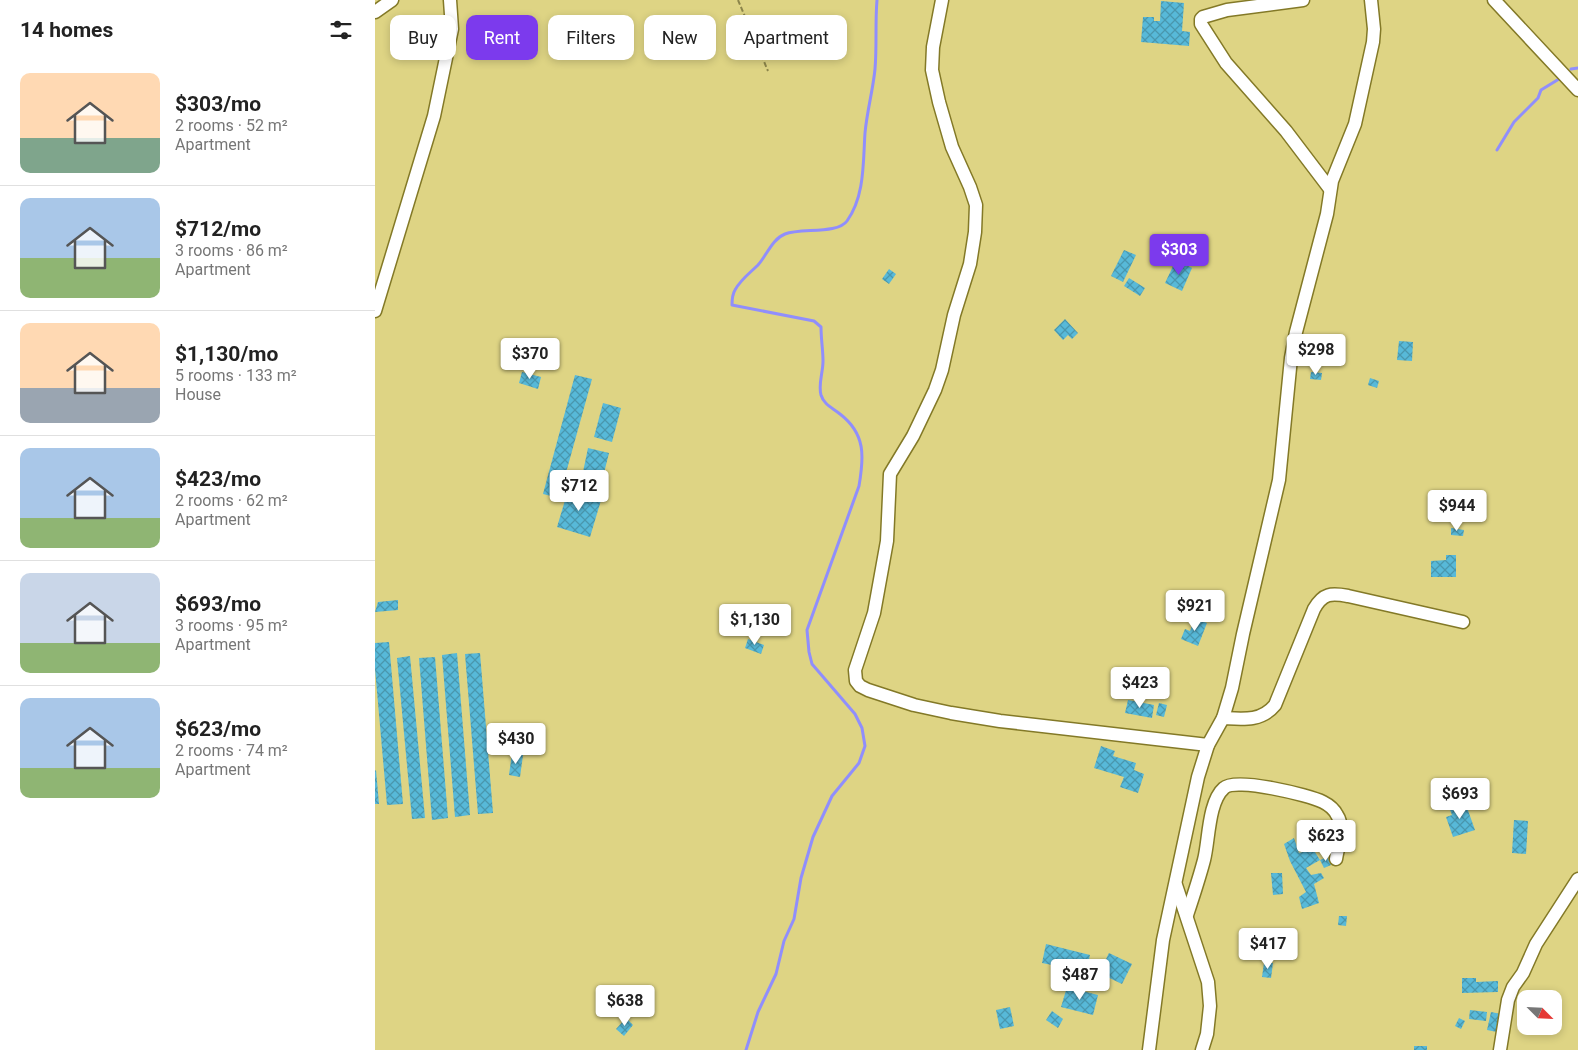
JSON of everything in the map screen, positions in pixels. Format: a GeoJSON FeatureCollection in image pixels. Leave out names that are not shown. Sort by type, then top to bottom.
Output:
{"type":"FeatureCollection","features":[{"type":"Feature","properties":{"kind":"street"},"geometry":{"type":"LineString","coordinates":[[375,12],[392,0]]}},
{"type":"Feature","properties":{"kind":"street"},"geometry":{"type":"LineString","coordinates":[[375,311],[434,116],[452,28],[450,0]]}},
{"type":"Feature","properties":{"kind":"street"},"geometry":{"type":"LineString","coordinates":[[942,0],[937,18],[932,70],[952,147],[976,205],[975,232],[970,264],[954,315],[942,370],[935,390],[913,436],[890,474],[887,541],[874,613],[855,670],[856,681],[860,686],[868,690],[913,705],[959,714],[1000,721],[1208,745]]}},
{"type":"Feature","properties":{"kind":"street"},"geometry":{"type":"LineString","coordinates":[[1303,0],[1227,10],[1203,16],[1201,24],[1226,63],[1286,131],[1330,189]]}},
{"type":"Feature","properties":{"kind":"street"},"geometry":{"type":"LineString","coordinates":[[1149,1050],[1163,940],[1198,777],[1208,745],[1223,718],[1232,688],[1279,480],[1291,358],[1298,323],[1327,214],[1330,189],[1355,124],[1373,42],[1374,29],[1371,0]]}},
{"type":"Feature","properties":{"kind":"street"},"geometry":{"type":"LineString","coordinates":[[1494,0],[1578,90]]}},
{"type":"Feature","properties":{"kind":"street"},"geometry":{"type":"LineString","coordinates":[[1223,718],[1257,718],[1275,706],[1314,609],[1319,601],[1328,595],[1348,596],[1463,622]]}},
{"type":"Feature","properties":{"kind":"street"},"geometry":{"type":"LineString","coordinates":[[1187,915],[1205,857],[1215,803],[1219,792],[1225,786],[1235,783],[1248,784],[1307,796],[1322,801],[1339,816],[1341,827],[1336,859]]}},
{"type":"Feature","properties":{"kind":"street"},"geometry":{"type":"LineString","coordinates":[[1500,1050],[1508,1000],[1513,987],[1523,973],[1536,944],[1578,879]]}},
{"type":"Feature","properties":{"kind":"street"},"geometry":{"type":"LineString","coordinates":[[1176,885],[1208,982],[1210,1006],[1207,1034],[1202,1050]]}},
{"type":"Feature","properties":{"kind":"path"},"geometry":{"type":"LineString","coordinates":[[738,0],[768,71]]}},
{"type":"Feature","properties":{"kind":"building"},"geometry":{"type":"Polygon","coordinates":[[[1161,1],[1184,3],[1182,31],[1190,32],[1189,46],[1141,42],[1143,17],[1154,17],[1154,21],[1160,21],[1161,1]]]}},
{"type":"Feature","properties":{"kind":"building"},"geometry":{"type":"Polygon","coordinates":[[[1124,250],[1136,255],[1123,282],[1111,276],[1124,250]]]}},
{"type":"Feature","properties":{"kind":"building"},"geometry":{"type":"Polygon","coordinates":[[[1176,260],[1192,268],[1182,291],[1165,283],[1176,260]]]}},
{"type":"Feature","properties":{"kind":"building"},"geometry":{"type":"Polygon","coordinates":[[[889,269],[896,274],[889,284],[882,279],[889,269]]]}},
{"type":"Feature","properties":{"kind":"building"},"geometry":{"type":"Polygon","coordinates":[[[1129,278],[1145,288],[1140,296],[1124,286],[1129,278]]]}},
{"type":"Feature","properties":{"kind":"building"},"geometry":{"type":"Polygon","coordinates":[[[1065,319],[1078,333],[1072,339],[1068,335],[1063,340],[1054,330],[1065,319]]]}},
{"type":"Feature","properties":{"kind":"building"},"geometry":{"type":"Polygon","coordinates":[[[1399,341],[1413,342],[1412,361],[1397,360],[1399,341]]]}},
{"type":"Feature","properties":{"kind":"building"},"geometry":{"type":"Polygon","coordinates":[[[522,372],[541,377],[538,389],[519,383],[522,372]]]}},
{"type":"Feature","properties":{"kind":"building"},"geometry":{"type":"Polygon","coordinates":[[[1311,372],[1322,373],[1321,380],[1310,379],[1311,372]]]}},
{"type":"Feature","properties":{"kind":"building"},"geometry":{"type":"Polygon","coordinates":[[[575,375],[592,379],[559,498],[543,494],[575,375]]]}},
{"type":"Feature","properties":{"kind":"building"},"geometry":{"type":"Polygon","coordinates":[[[1370,378],[1379,381],[1377,388],[1368,385],[1370,378]]]}},
{"type":"Feature","properties":{"kind":"building"},"geometry":{"type":"Polygon","coordinates":[[[603,403],[621,408],[612,442],[594,437],[603,403]]]}},
{"type":"Feature","properties":{"kind":"building"},"geometry":{"type":"Polygon","coordinates":[[[588,448],[609,453],[603,477],[583,472],[588,448]]]}},
{"type":"Feature","properties":{"kind":"building"},"geometry":{"type":"Polygon","coordinates":[[[569,487],[602,497],[590,537],[557,527],[569,487]]]}},
{"type":"Feature","properties":{"kind":"building"},"geometry":{"type":"Polygon","coordinates":[[[1451,528],[1464,530],[1463,536],[1451,535],[1451,528]]]}},
{"type":"Feature","properties":{"kind":"building"},"geometry":{"type":"Polygon","coordinates":[[[1446,555],[1456,555],[1456,577],[1431,577],[1431,561],[1446,560],[1446,555]]]}},
{"type":"Feature","properties":{"kind":"building"},"geometry":{"type":"Polygon","coordinates":[[[398,600],[398,610],[375,612],[378,602],[398,600]]]}},
{"type":"Feature","properties":{"kind":"building"},"geometry":{"type":"Polygon","coordinates":[[[1195,618],[1207,623],[1198,646],[1181,639],[1185,629],[1190,631],[1195,618]]]}},
{"type":"Feature","properties":{"kind":"building"},"geometry":{"type":"Polygon","coordinates":[[[748,639],[764,645],[761,654],[745,648],[748,639]]]}},
{"type":"Feature","properties":{"kind":"building"},"geometry":{"type":"Polygon","coordinates":[[[389,642],[403,804],[387,805],[375,669],[375,643],[389,642]]]}},
{"type":"Feature","properties":{"kind":"building"},"geometry":{"type":"Polygon","coordinates":[[[457,653],[470,815],[455,817],[442,655],[457,653]]]}},
{"type":"Feature","properties":{"kind":"building"},"geometry":{"type":"Polygon","coordinates":[[[480,653],[493,813],[478,814],[465,654],[480,653]]]}},
{"type":"Feature","properties":{"kind":"building"},"geometry":{"type":"Polygon","coordinates":[[[410,656],[425,818],[412,819],[397,658],[410,656]]]}},
{"type":"Feature","properties":{"kind":"building"},"geometry":{"type":"Polygon","coordinates":[[[435,657],[448,818],[432,820],[419,658],[435,657]]]}},
{"type":"Feature","properties":{"kind":"building"},"geometry":{"type":"Polygon","coordinates":[[[1128,700],[1154,705],[1152,718],[1125,713],[1128,700]]]}},
{"type":"Feature","properties":{"kind":"building"},"geometry":{"type":"Polygon","coordinates":[[[1159,703],[1167,705],[1164,717],[1156,715],[1159,703]]]}},
{"type":"Feature","properties":{"kind":"building"},"geometry":{"type":"Polygon","coordinates":[[[1101,746],[1115,751],[1113,756],[1136,763],[1134,770],[1144,774],[1138,793],[1120,787],[1124,777],[1094,768],[1101,746]]]}},
{"type":"Feature","properties":{"kind":"building"},"geometry":{"type":"Polygon","coordinates":[[[512,753],[523,755],[520,777],[509,775],[512,753]]]}},
{"type":"Feature","properties":{"kind":"building"},"geometry":{"type":"Polygon","coordinates":[[[376,770],[379,804],[375,804],[376,770]]]}},
{"type":"Feature","properties":{"kind":"building"},"geometry":{"type":"Polygon","coordinates":[[[1465,802],[1475,830],[1453,837],[1446,817],[1452,815],[1449,807],[1465,802]]]}},
{"type":"Feature","properties":{"kind":"building"},"geometry":{"type":"Polygon","coordinates":[[[1514,820],[1528,821],[1526,854],[1512,853],[1514,820]]]}},
{"type":"Feature","properties":{"kind":"building"},"geometry":{"type":"Polygon","coordinates":[[[1294,838],[1299,853],[1313,849],[1320,860],[1306,868],[1311,875],[1321,873],[1324,878],[1314,884],[1319,903],[1302,909],[1299,897],[1306,892],[1290,861],[1284,844],[1294,838]]]}},
{"type":"Feature","properties":{"kind":"building"},"geometry":{"type":"Polygon","coordinates":[[[1327,857],[1331,865],[1324,868],[1320,860],[1327,857]]]}},
{"type":"Feature","properties":{"kind":"building"},"geometry":{"type":"Polygon","coordinates":[[[1271,873],[1282,873],[1283,894],[1273,895],[1271,873]]]}},
{"type":"Feature","properties":{"kind":"building"},"geometry":{"type":"Polygon","coordinates":[[[1339,916],[1347,916],[1346,926],[1338,925],[1339,916]]]}},
{"type":"Feature","properties":{"kind":"building"},"geometry":{"type":"Polygon","coordinates":[[[1266,931],[1275,931],[1274,946],[1265,945],[1266,931]]]}},
{"type":"Feature","properties":{"kind":"building"},"geometry":{"type":"Polygon","coordinates":[[[1046,944],[1090,955],[1086,972],[1042,963],[1046,944]]]}},
{"type":"Feature","properties":{"kind":"building"},"geometry":{"type":"Polygon","coordinates":[[[1109,953],[1132,964],[1122,984],[1099,973],[1109,953]]]}},
{"type":"Feature","properties":{"kind":"building"},"geometry":{"type":"Polygon","coordinates":[[[1264,963],[1273,963],[1271,978],[1262,977],[1264,963]]]}},
{"type":"Feature","properties":{"kind":"building"},"geometry":{"type":"Polygon","coordinates":[[[1462,978],[1476,978],[1476,982],[1498,981],[1498,992],[1462,993],[1462,978]]]}},
{"type":"Feature","properties":{"kind":"building"},"geometry":{"type":"Polygon","coordinates":[[[1067,987],[1098,995],[1093,1015],[1061,1007],[1067,987]]]}},
{"type":"Feature","properties":{"kind":"building"},"geometry":{"type":"Polygon","coordinates":[[[1010,1007],[1014,1026],[1000,1029],[996,1010],[1010,1007]]]}},
{"type":"Feature","properties":{"kind":"building"},"geometry":{"type":"Polygon","coordinates":[[[1470,1010],[1487,1012],[1486,1021],[1469,1019],[1470,1010]]]}},
{"type":"Feature","properties":{"kind":"building"},"geometry":{"type":"Polygon","coordinates":[[[1052,1011],[1063,1019],[1058,1028],[1046,1020],[1052,1011]]]}},
{"type":"Feature","properties":{"kind":"building"},"geometry":{"type":"Polygon","coordinates":[[[1491,1012],[1501,1014],[1497,1032],[1487,1030],[1491,1012]]]}},
{"type":"Feature","properties":{"kind":"building"},"geometry":{"type":"Polygon","coordinates":[[[626,1018],[633,1025],[624,1036],[616,1029],[626,1018]]]}},
{"type":"Feature","properties":{"kind":"building"},"geometry":{"type":"Polygon","coordinates":[[[1459,1018],[1465,1021],[1461,1029],[1455,1026],[1459,1018]]]}},
{"type":"Feature","properties":{"kind":"building"},"geometry":{"type":"Polygon","coordinates":[[[1414,1046],[1427,1046],[1427,1050],[1414,1050],[1414,1046]]]}},
{"type":"Feature","properties":{"kind":"waterway"},"geometry":{"type":"LineString","coordinates":[[746,1050],[758,1012],[776,974],[784,941],[794,919],[801,878],[813,837],[832,796],[859,763],[865,746],[862,728],[855,714],[812,664],[807,630],[859,486],[862,456],[859,438],[855,430],[840,414],[826,404],[821,395],[823,361],[821,327],[814,321],[732,305],[732,297],[740,283],[758,265],[780,236],[792,232],[836,228],[847,221],[853,211],[862,178],[866,125],[875,69],[877,0]]}},
{"type":"Feature","properties":{"kind":"waterway"},"geometry":{"type":"LineString","coordinates":[[1571,69],[1578,68]]}},
{"type":"Feature","properties":{"kind":"waterway"},"geometry":{"type":"LineString","coordinates":[[1497,150],[1514,122],[1538,98],[1541,90],[1559,79]]}}]}
